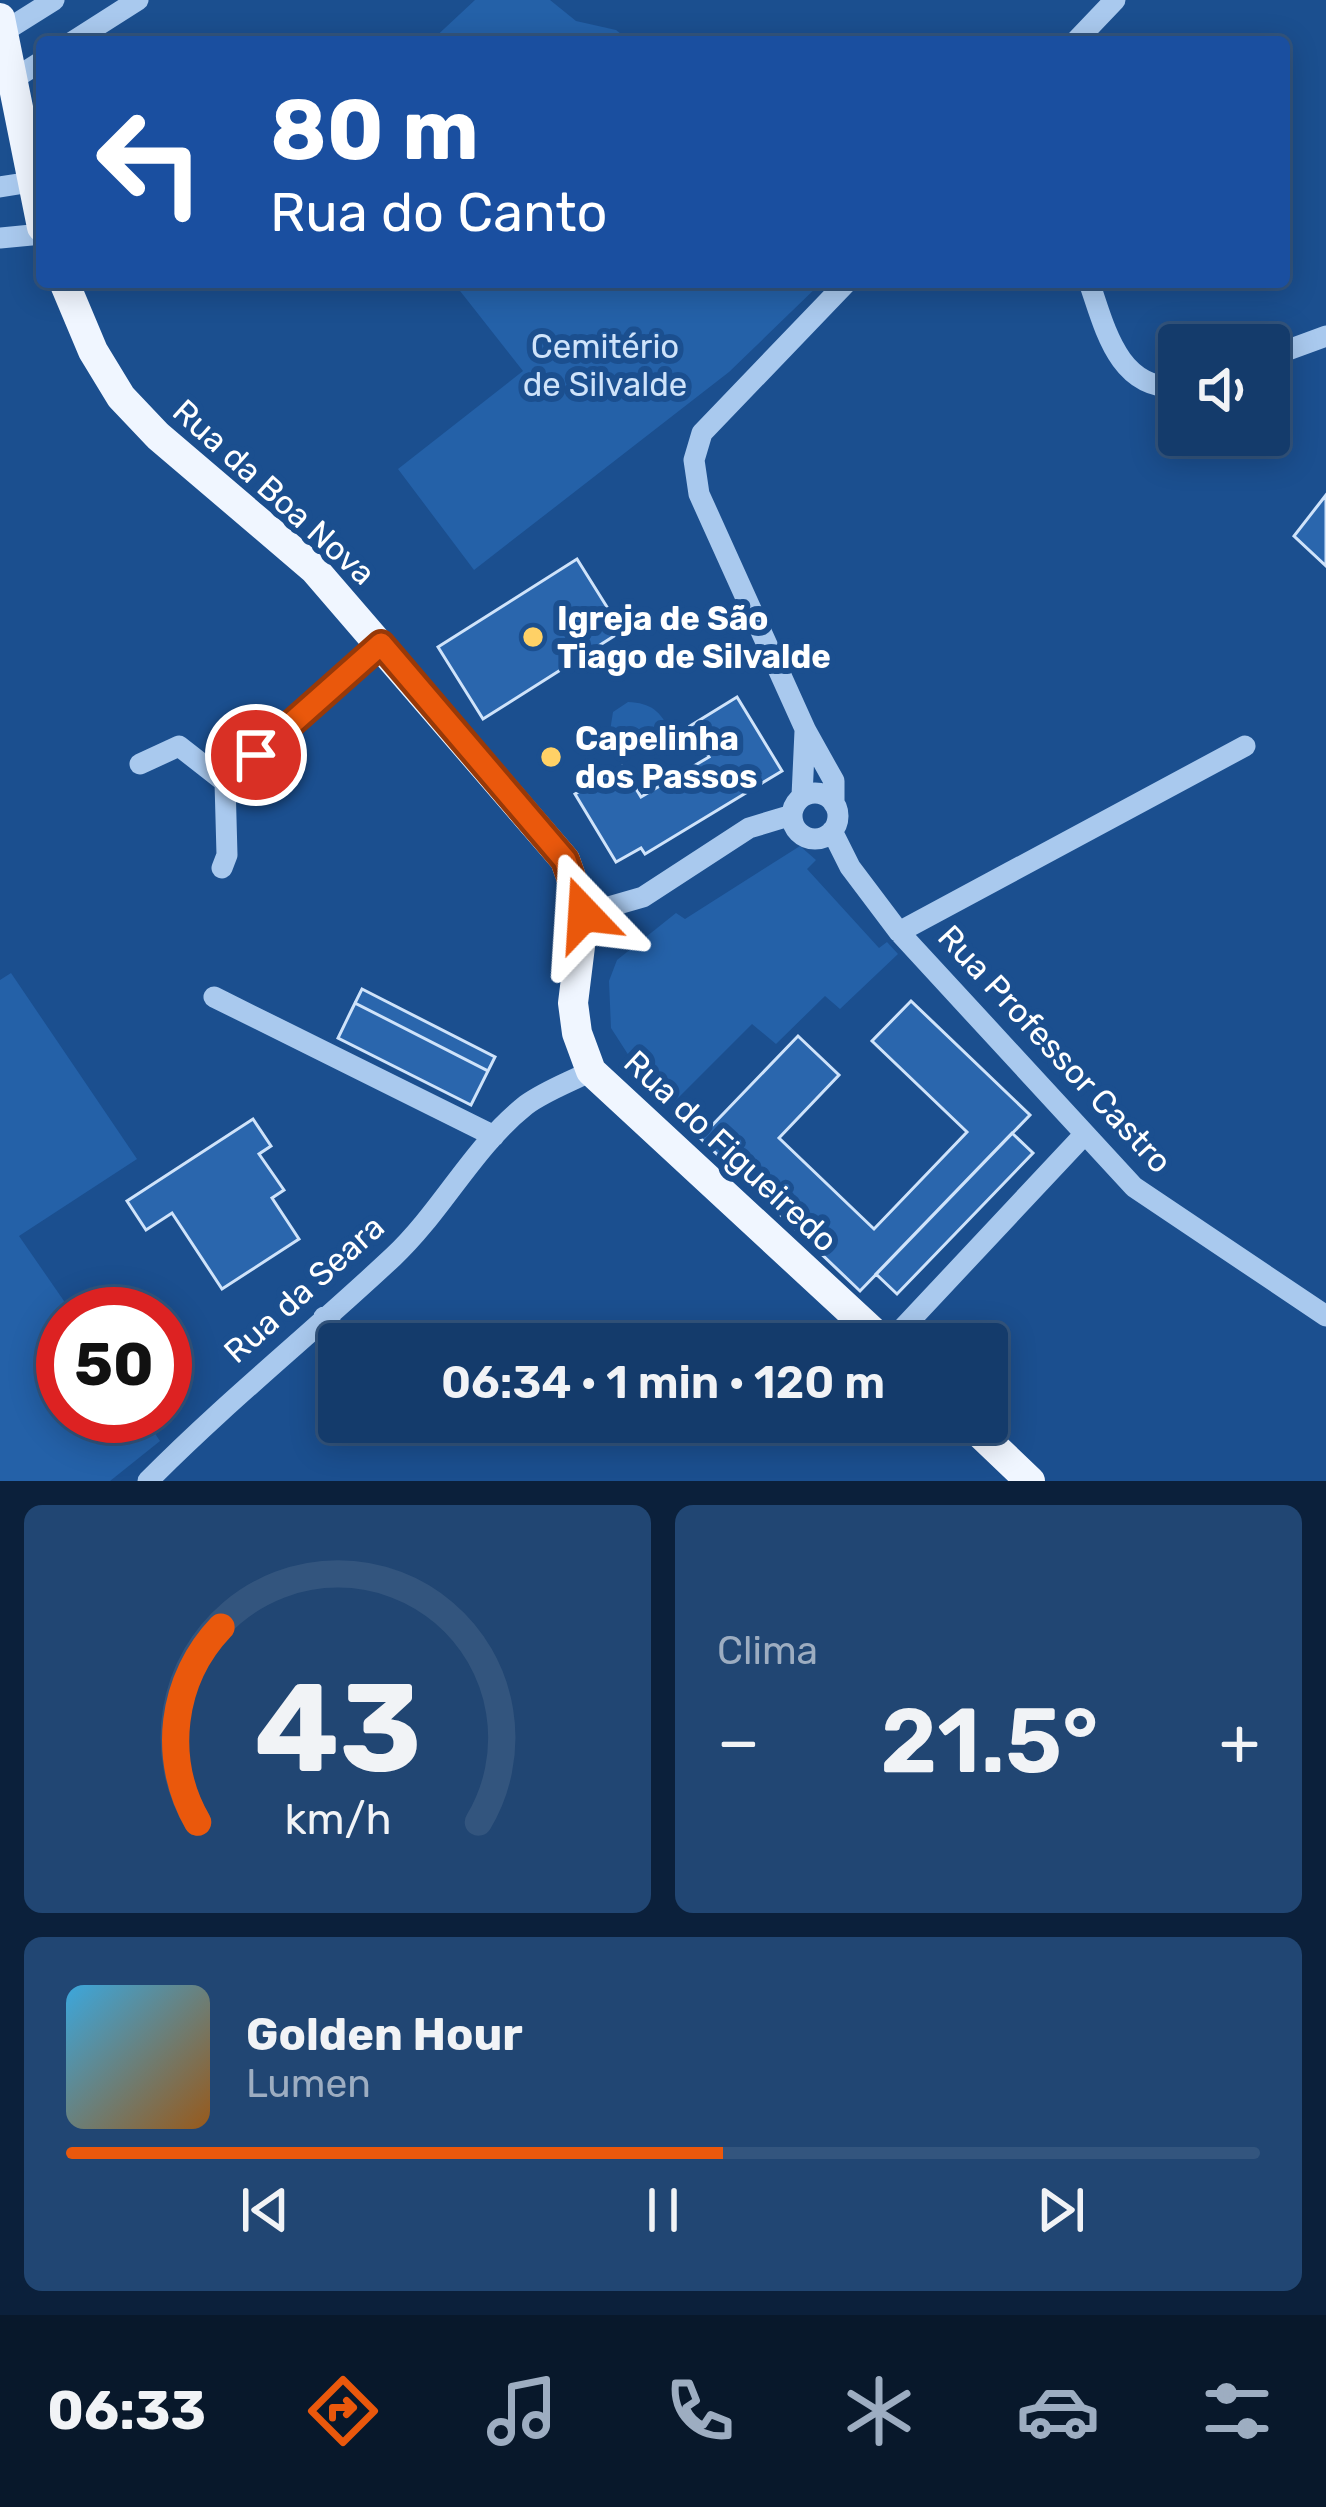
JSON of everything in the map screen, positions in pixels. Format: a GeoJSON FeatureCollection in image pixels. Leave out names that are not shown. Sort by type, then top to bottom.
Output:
{"type":"FeatureCollection","features":[{"type":"Feature","properties":{"kind":"main road"},"geometry":{"type":"LineString","coordinates":[[2,25],[36,204]]}},
{"type":"Feature","properties":{"kind":"main road","name":"Rua da Boa Nova"},"geometry":{"type":"LineString","coordinates":[[67,288],[93,351],[121,397],[158,436],[314,569],[565,860],[584,914]]}},
{"type":"Feature","properties":{"kind":"main road","name":"Rua do Figueiredo"},"geometry":{"type":"LineString","coordinates":[[584,914],[573,1003],[577,1033],[591,1071],[864,1323]]}},
{"type":"Feature","properties":{"kind":"main road"},"geometry":{"type":"LineString","coordinates":[[990,1443],[1030,1481]]}},
{"type":"Feature","properties":{"kind":"street"},"geometry":{"type":"LineString","coordinates":[[2,25],[54,0]]}},
{"type":"Feature","properties":{"kind":"street"},"geometry":{"type":"LineString","coordinates":[[81,36],[138,0]]}},
{"type":"Feature","properties":{"kind":"street"},"geometry":{"type":"LineString","coordinates":[[1081,36],[1115,0]]}},
{"type":"Feature","properties":{"kind":"street"},"geometry":{"type":"LineString","coordinates":[[12,80],[36,65]]}},
{"type":"Feature","properties":{"kind":"street"},"geometry":{"type":"LineString","coordinates":[[0,188],[31,182]]}},
{"type":"Feature","properties":{"kind":"street"},"geometry":{"type":"LineString","coordinates":[[0,238],[36,231]]}},
{"type":"Feature","properties":{"kind":"street"},"geometry":{"type":"LineString","coordinates":[[806,730],[797,806],[803,836],[818,838],[832,831],[838,818],[834,781],[806,730],[699,494],[694,460],[702,433],[841,288]]}},
{"type":"Feature","properties":{"kind":"street"},"geometry":{"type":"LineString","coordinates":[[1091,288],[1118,358],[1150,385],[1158,386]]}},
{"type":"Feature","properties":{"kind":"street"},"geometry":{"type":"LineString","coordinates":[[1290,349],[1326,336]]}},
{"type":"Feature","properties":{"kind":"street"},"geometry":{"type":"LineString","coordinates":[[225,782],[381,644]]}},
{"type":"Feature","properties":{"kind":"street"},"geometry":{"type":"LineString","coordinates":[[140,764],[178,746],[225,782]]}},
{"type":"Feature","properties":{"kind":"street"},"geometry":{"type":"LineString","coordinates":[[899,932],[1245,746]]}},
{"type":"Feature","properties":{"kind":"street"},"geometry":{"type":"LineString","coordinates":[[222,868],[227,855],[225,782]]}},
{"type":"Feature","properties":{"kind":"street"},"geometry":{"type":"LineString","coordinates":[[584,914],[643,897],[749,828],[823,794],[834,804]]}},
{"type":"Feature","properties":{"kind":"street","name":"Rua Professor Castro"},"geometry":{"type":"LineString","coordinates":[[832,831],[850,867],[899,932],[1134,1187],[1326,1316]]}},
{"type":"Feature","properties":{"kind":"street"},"geometry":{"type":"LineString","coordinates":[[214,997],[494,1136]]}},
{"type":"Feature","properties":{"kind":"street","name":"Rua da Seara"},"geometry":{"type":"LineString","coordinates":[[148,1481],[208,1420],[395,1255],[494,1136],[529,1103],[591,1071]]}},
{"type":"Feature","properties":{"kind":"street"},"geometry":{"type":"LineString","coordinates":[[907,1323],[1083,1136]]}},
{"type":"Feature","properties":{"kind":"street"},"geometry":{"type":"LineString","coordinates":[[324,1317],[329,1323]]}},
{"type":"Feature","properties":{"kind":"green space"},"geometry":{"type":"Polygon","coordinates":[[[475,0],[550,0],[576,21],[624,36],[436,36],[475,0]]]}},
{"type":"Feature","properties":{"kind":"green space","name":"Cemitério de Silvalde"},"geometry":{"type":"Polygon","coordinates":[[[458,288],[816,288],[729,372],[474,570],[398,469],[523,371],[458,288]]]}},
{"type":"Feature","properties":{"kind":"green space"},"geometry":{"type":"Polygon","coordinates":[[[628,702],[649,706],[659,714],[670,732],[666,748],[643,749],[610,731],[613,712],[628,702]]]}},
{"type":"Feature","properties":{"kind":"green space"},"geometry":{"type":"Polygon","coordinates":[[[800,846],[816,860],[807,869],[879,948],[887,942],[898,954],[840,1009],[825,996],[776,1044],[752,1024],[673,1103],[640,1073],[611,1028],[609,981],[617,960],[676,913],[685,919],[800,846]]]}},
{"type":"Feature","properties":{"kind":"green space"},"geometry":{"type":"Polygon","coordinates":[[[11,973],[137,1159],[19,1236],[54,1287],[36,1287],[36,1443],[158,1443],[110,1481],[0,1481],[0,980],[11,973]]]}},
{"type":"Feature","properties":{"kind":"building"},"geometry":{"type":"Polygon","coordinates":[[[1326,495],[1326,566],[1294,536],[1326,495]]]}},
{"type":"Feature","properties":{"kind":"building","name":"Igreja de São Tiago de Silvalde"},"geometry":{"type":"Polygon","coordinates":[[[577,559],[622,631],[483,719],[438,647],[577,559]]]}},
{"type":"Feature","properties":{"kind":"building"},"geometry":{"type":"Polygon","coordinates":[[[737,697],[782,771],[645,854],[641,848],[616,862],[575,794],[622,766],[641,797],[709,757],[690,726],[737,697]]]}},
{"type":"Feature","properties":{"kind":"building"},"geometry":{"type":"Polygon","coordinates":[[[362,989],[495,1057],[488,1071],[355,1003],[362,989]]]}},
{"type":"Feature","properties":{"kind":"building"},"geometry":{"type":"Polygon","coordinates":[[[911,1001],[1030,1115],[860,1291],[700,1138],[798,1036],[839,1075],[779,1138],[874,1229],[967,1132],[872,1041],[911,1001]]]}},
{"type":"Feature","properties":{"kind":"building"},"geometry":{"type":"Polygon","coordinates":[[[355,1003],[488,1071],[471,1105],[338,1038],[355,1003]]]}},
{"type":"Feature","properties":{"kind":"building"},"geometry":{"type":"Polygon","coordinates":[[[253,1119],[271,1146],[259,1154],[284,1190],[272,1198],[299,1239],[222,1289],[172,1213],[146,1230],[127,1201],[253,1119]]]}},
{"type":"Feature","properties":{"kind":"building"},"geometry":{"type":"Polygon","coordinates":[[[1012,1133],[1033,1153],[897,1294],[876,1274],[1012,1133]]]}},
{"type":"Feature","properties":{"kind":"place","name":"Igreja de São Tiago de Silvalde"},"geometry":{"type":"Point","coordinates":[533,637]}},
{"type":"Feature","properties":{"kind":"place","name":"Capelinha dos Passos"},"geometry":{"type":"Point","coordinates":[551,757]}},
{"type":"Feature","properties":{"kind":"route"},"geometry":{"type":"LineString","coordinates":[[256,755],[381,644],[565,860],[584,914]]}}]}
